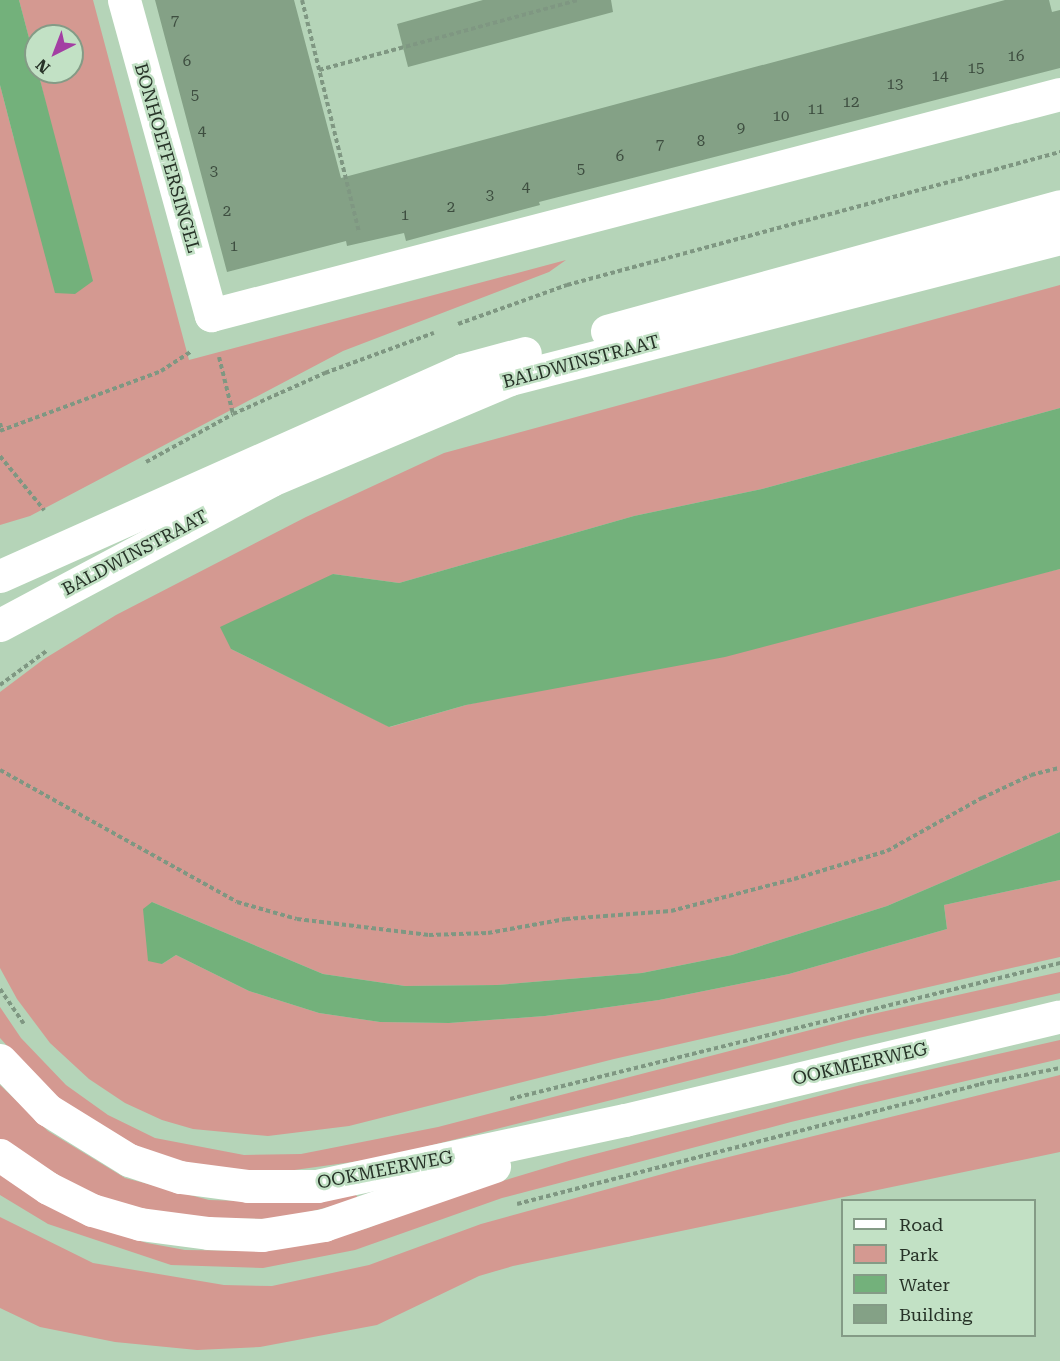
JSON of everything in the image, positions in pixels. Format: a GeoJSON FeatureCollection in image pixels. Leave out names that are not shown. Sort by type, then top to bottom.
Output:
{"type":"FeatureCollection","features":[{"type":"Feature","properties":{"kind":"street","name":"BONHOEFFERSINGEL"},"geometry":{"type":"LineString","coordinates":[[124,0],[211,315]]}},
{"type":"Feature","properties":{"kind":"street"},"geometry":{"type":"LineString","coordinates":[[211,315],[371,276],[1060,94]]}},
{"type":"Feature","properties":{"kind":"street","name":"BALDWINSTRAAT"},"geometry":{"type":"LineString","coordinates":[[0,576],[462,370],[1060,206]]}},
{"type":"Feature","properties":{"kind":"street","name":"BALDWINSTRAAT"},"geometry":{"type":"LineString","coordinates":[[0,625],[271,480],[510,379],[1060,238]]}},
{"type":"Feature","properties":{"kind":"street","name":"OOKMEERWEG"},"geometry":{"type":"LineString","coordinates":[[0,1060],[48,1110],[129,1160],[180,1177],[248,1186],[317,1186],[625,1120],[1060,1016]]}},
{"type":"Feature","properties":{"kind":"street","name":"OOKMEERWEG"},"geometry":{"type":"LineString","coordinates":[[0,1155],[48,1188],[92,1210],[140,1224],[208,1233],[262,1235],[324,1226],[625,1120]]}},
{"type":"Feature","properties":{"kind":"path"},"geometry":{"type":"LineString","coordinates":[[302,0],[371,276]]}},
{"type":"Feature","properties":{"kind":"path"},"geometry":{"type":"LineString","coordinates":[[319,70],[579,0]]}},
{"type":"Feature","properties":{"kind":"path"},"geometry":{"type":"LineString","coordinates":[[211,315],[233,414]]}},
{"type":"Feature","properties":{"kind":"path"},"geometry":{"type":"LineString","coordinates":[[0,423],[1,431],[161,371],[201,346],[211,315]]}},
{"type":"Feature","properties":{"kind":"path"},"geometry":{"type":"LineString","coordinates":[[0,456],[49,515]]}},
{"type":"Feature","properties":{"kind":"path"},"geometry":{"type":"LineString","coordinates":[[0,685],[58,642]]}},
{"type":"Feature","properties":{"kind":"path"},"geometry":{"type":"LineString","coordinates":[[0,770],[237,902],[297,919],[429,935],[488,933],[566,919],[670,911],[794,879],[887,851],[982,798],[1031,775],[1060,768]]}},
{"type":"Feature","properties":{"kind":"path"},"geometry":{"type":"LineString","coordinates":[[499,1102],[596,1075],[1060,963]]}},
{"type":"Feature","properties":{"kind":"path"},"geometry":{"type":"LineString","coordinates":[[0,989],[29,1030]]}},
{"type":"Feature","properties":{"kind":"green space"},"geometry":{"type":"Polygon","coordinates":[[[19,0],[93,0],[189,360],[566,260],[549,272],[343,351],[30,516],[0,525],[0,85],[14,139],[52,129],[41,84],[84,84],[84,24],[25,24],[19,0]]]}},
{"type":"Feature","properties":{"kind":"green space"},"geometry":{"type":"Polygon","coordinates":[[[1060,285],[1060,408],[762,489],[634,516],[399,583],[333,574],[231,649],[390,727],[466,705],[1060,569],[1060,832],[887,906],[732,955],[642,973],[497,985],[405,986],[323,974],[152,902],[162,964],[176,955],[249,991],[319,1013],[380,1022],[449,1023],[545,1016],[659,1000],[789,974],[947,929],[944,905],[1060,880],[1060,957],[614,1059],[349,1126],[268,1136],[193,1129],[162,1120],[125,1103],[89,1079],[50,1043],[17,999],[0,968],[0,692],[44,659],[116,615],[306,517],[444,453],[1060,285]]]}},
{"type":"Feature","properties":{"kind":"green space"},"geometry":{"type":"Polygon","coordinates":[[[1060,972],[1060,993],[854,1039],[381,1158],[280,1172],[252,1173],[154,1157],[51,1094],[0,1038],[0,1007],[21,1038],[66,1085],[108,1115],[155,1138],[244,1155],[301,1154],[438,1127],[868,1015],[1060,972]]]}},
{"type":"Feature","properties":{"kind":"green space"},"geometry":{"type":"Polygon","coordinates":[[[1060,1040],[1060,1059],[791,1122],[502,1198],[355,1250],[263,1268],[171,1265],[48,1224],[0,1195],[0,1174],[111,1232],[147,1243],[185,1250],[264,1251],[320,1242],[368,1228],[429,1203],[572,1160],[857,1086],[1060,1040]]]}},
{"type":"Feature","properties":{"kind":"green space"},"geometry":{"type":"Polygon","coordinates":[[[1060,1075],[1060,1152],[513,1266],[479,1276],[377,1325],[260,1347],[197,1350],[115,1342],[40,1327],[0,1308],[0,1217],[93,1263],[224,1285],[272,1286],[369,1265],[481,1224],[688,1167],[1060,1075]]]}},
{"type":"Feature","properties":{"kind":"green space"},"geometry":{"type":"Polygon","coordinates":[[[0,1085],[48,1131],[125,1178],[209,1200],[274,1202],[355,1194],[359,1199],[282,1219],[175,1218],[87,1193],[0,1139],[0,1085]]]}},
{"type":"Feature","properties":{"kind":"water"},"geometry":{"type":"Polygon","coordinates":[[[0,0],[19,0],[25,24],[24,84],[41,84],[93,281],[75,294],[55,293],[0,85],[0,0]]]}},
{"type":"Feature","properties":{"kind":"water"},"geometry":{"type":"Polygon","coordinates":[[[1060,408],[1060,569],[725,657],[466,705],[389,727],[231,649],[220,627],[333,574],[399,583],[634,516],[762,489],[1060,408]]]}},
{"type":"Feature","properties":{"kind":"water"},"geometry":{"type":"Polygon","coordinates":[[[1060,832],[1060,880],[944,905],[947,929],[789,974],[659,1000],[545,1016],[449,1023],[380,1022],[319,1013],[249,991],[176,955],[162,964],[148,961],[143,909],[152,902],[323,974],[405,986],[497,985],[642,973],[732,955],[887,906],[1060,832]]]}},
{"type":"Feature","properties":{"kind":"building"},"geometry":{"type":"Polygon","coordinates":[[[155,0],[294,0],[341,178],[1005,0],[1049,0],[1052,12],[1060,10],[1060,68],[539,202],[540,205],[406,241],[404,233],[347,246],[346,241],[227,272],[155,0]]]}},
{"type":"Feature","properties":{"kind":"building"},"geometry":{"type":"Polygon","coordinates":[[[483,0],[611,0],[613,12],[408,67],[397,24],[483,0]]]}}]}
